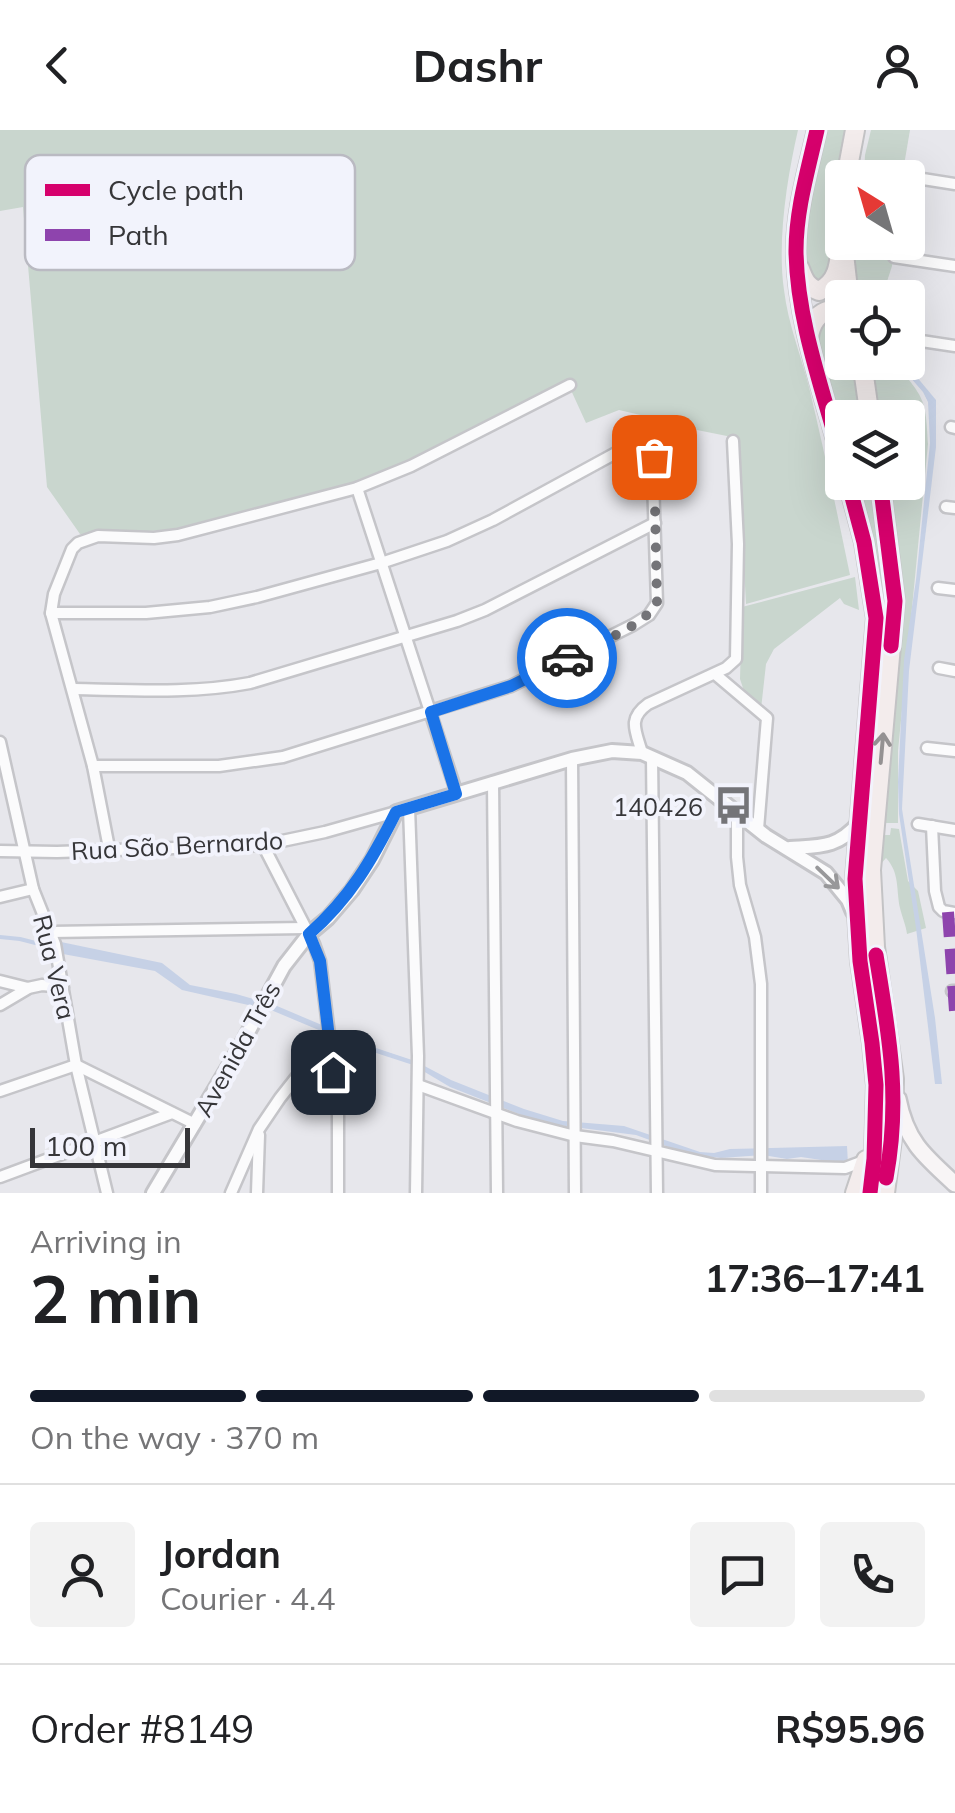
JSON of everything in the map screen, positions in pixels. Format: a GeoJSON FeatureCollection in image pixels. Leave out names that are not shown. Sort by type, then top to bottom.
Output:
{"type":"FeatureCollection","features":[{"type":"Feature","properties":{"kind":"highway"},"geometry":{"type":"LineString","coordinates":[[817,130],[802,196],[796,251],[802,305],[825,400]]}},
{"type":"Feature","properties":{"kind":"highway"},"geometry":{"type":"LineString","coordinates":[[850,160],[856,133]]}},
{"type":"Feature","properties":{"kind":"highway"},"geometry":{"type":"LineString","coordinates":[[798,264],[807,285],[819,290],[832,283],[838,260]]}},
{"type":"Feature","properties":{"kind":"highway"},"geometry":{"type":"LineString","coordinates":[[809,340],[813,323],[825,312]]}},
{"type":"Feature","properties":{"kind":"highway"},"geometry":{"type":"LineString","coordinates":[[853,500],[876,618],[855,879],[860,962],[876,1085],[870,1193]]}},
{"type":"Feature","properties":{"kind":"highway"},"geometry":{"type":"LineString","coordinates":[[882,500],[895,601],[871,870],[874,947],[894,1079],[893,1131],[885,1193]]}},
{"type":"Feature","properties":{"kind":"highway"},"geometry":{"type":"LineString","coordinates":[[854,1193],[870,1159]]}},
{"type":"Feature","properties":{"kind":"main road"},"geometry":{"type":"LineString","coordinates":[[894,1079],[900,1114],[913,1142],[955,1184]]}},
{"type":"Feature","properties":{"kind":"street"},"geometry":{"type":"LineString","coordinates":[[925,179],[955,184]]}},
{"type":"Feature","properties":{"kind":"street"},"geometry":{"type":"LineString","coordinates":[[914,260],[955,266]]}},
{"type":"Feature","properties":{"kind":"street"},"geometry":{"type":"LineString","coordinates":[[925,342],[955,346]]}},
{"type":"Feature","properties":{"kind":"street"},"geometry":{"type":"LineString","coordinates":[[108,848],[93,766],[52,613],[54,594],[72,550],[84,539],[178,535],[356,488],[411,466],[570,385]]}},
{"type":"Feature","properties":{"kind":"street"},"geometry":{"type":"LineString","coordinates":[[657,1193],[647,755],[634,721],[648,704],[715,674],[732,664],[737,654],[738,544],[733,441]]}},
{"type":"Feature","properties":{"kind":"street"},"geometry":{"type":"LineString","coordinates":[[52,613],[146,613],[257,597],[381,563],[462,534],[636,442],[648,443],[654,457],[658,594],[650,615],[511,686],[283,757],[219,766],[93,766]]}},
{"type":"Feature","properties":{"kind":"street"},"geometry":{"type":"LineString","coordinates":[[356,488],[456,794]]}},
{"type":"Feature","properties":{"kind":"street"},"geometry":{"type":"LineString","coordinates":[[74,690],[177,690],[250,683],[485,610],[655,523]]}},
{"type":"Feature","properties":{"kind":"street"},"geometry":{"type":"LineString","coordinates":[[938,588],[955,590]]}},
{"type":"Feature","properties":{"kind":"street"},"geometry":{"type":"LineString","coordinates":[[939,668],[955,670]]}},
{"type":"Feature","properties":{"kind":"street"},"geometry":{"type":"LineString","coordinates":[[715,674],[767,718],[758,829]]}},
{"type":"Feature","properties":{"kind":"street","name":"Rua Vera"},"geometry":{"type":"LineString","coordinates":[[0,742],[33,889],[50,932],[107,1193]]}},
{"type":"Feature","properties":{"kind":"street"},"geometry":{"type":"LineString","coordinates":[[927,748],[955,751]]}},
{"type":"Feature","properties":{"kind":"street","name":"Rua São Bernardo"},"geometry":{"type":"LineString","coordinates":[[0,851],[263,844],[403,810],[572,758],[612,751],[647,755]]}},
{"type":"Feature","properties":{"kind":"street"},"geometry":{"type":"LineString","coordinates":[[647,755],[687,773],[758,829],[826,872],[857,919]]}},
{"type":"Feature","properties":{"kind":"street"},"geometry":{"type":"LineString","coordinates":[[572,758],[575,1193]]}},
{"type":"Feature","properties":{"kind":"street"},"geometry":{"type":"LineString","coordinates":[[492,782],[497,1193]]}},
{"type":"Feature","properties":{"kind":"street"},"geometry":{"type":"LineString","coordinates":[[403,810],[418,1056],[416,1193]]}},
{"type":"Feature","properties":{"kind":"street","name":"Avenida Três"},"geometry":{"type":"LineString","coordinates":[[153,1193],[284,966],[307,931],[328,918],[352,890],[403,810]]}},
{"type":"Feature","properties":{"kind":"street"},"geometry":{"type":"LineString","coordinates":[[736,812],[740,885],[755,937],[761,984],[761,1193]]}},
{"type":"Feature","properties":{"kind":"street"},"geometry":{"type":"LineString","coordinates":[[788,848],[830,845],[859,823]]}},
{"type":"Feature","properties":{"kind":"street"},"geometry":{"type":"LineString","coordinates":[[918,824],[955,830]]}},
{"type":"Feature","properties":{"kind":"street"},"geometry":{"type":"LineString","coordinates":[[932,826],[936,900],[939,907],[952,913]]}},
{"type":"Feature","properties":{"kind":"street"},"geometry":{"type":"LineString","coordinates":[[263,844],[320,961],[338,1108],[338,1193]]}},
{"type":"Feature","properties":{"kind":"street"},"geometry":{"type":"LineString","coordinates":[[0,898],[33,889]]}},
{"type":"Feature","properties":{"kind":"street"},"geometry":{"type":"LineString","coordinates":[[50,932],[307,931]]}},
{"type":"Feature","properties":{"kind":"street"},"geometry":{"type":"LineString","coordinates":[[0,981],[28,988]]}},
{"type":"Feature","properties":{"kind":"street"},"geometry":{"type":"LineString","coordinates":[[0,1005],[28,988],[63,987]]}},
{"type":"Feature","properties":{"kind":"street"},"geometry":{"type":"LineString","coordinates":[[232,1193],[259,1129],[328,1037]]}},
{"type":"Feature","properties":{"kind":"street"},"geometry":{"type":"LineString","coordinates":[[0,1092],[76,1065],[194,1124]]}},
{"type":"Feature","properties":{"kind":"street"},"geometry":{"type":"LineString","coordinates":[[418,1085],[575,1133],[656,1148],[714,1165],[761,1163],[845,1168],[870,1159]]}},
{"type":"Feature","properties":{"kind":"street"},"geometry":{"type":"LineString","coordinates":[[0,1177],[172,1113]]}},
{"type":"Feature","properties":{"kind":"street"},"geometry":{"type":"LineString","coordinates":[[257,1193],[259,1129]]}},
{"type":"Feature","properties":{"kind":"shaded area"},"geometry":{"type":"Polygon","coordinates":[[[0,130],[798,130],[784,210],[784,290],[825,458],[825,500],[834,500],[850,575],[746,604],[737,438],[687,428],[686,445],[653,443],[649,417],[619,410],[586,423],[570,388],[356,490],[172,530],[80,534],[47,487],[28,270],[355,270],[355,155],[25,155],[25,230],[23,207],[0,211],[0,130]]]}},
{"type":"Feature","properties":{"kind":"shaded area"},"geometry":{"type":"Polygon","coordinates":[[[817,130],[854,130],[846,160],[825,160],[825,260],[836,260],[835,269],[819,289],[798,252],[817,130]]]}},
{"type":"Feature","properties":{"kind":"shaded area"},"geometry":{"type":"Polygon","coordinates":[[[871,130],[910,130],[905,160],[865,160],[871,130]]]}},
{"type":"Feature","properties":{"kind":"shaded area"},"geometry":{"type":"Polygon","coordinates":[[[854,260],[893,260],[887,280],[856,280],[854,260]]]}},
{"type":"Feature","properties":{"kind":"shaded area"},"geometry":{"type":"Polygon","coordinates":[[[821,316],[825,316],[825,380],[861,380],[863,400],[829,400],[814,329],[821,316]]]}},
{"type":"Feature","properties":{"kind":"shaded area"},"geometry":{"type":"Polygon","coordinates":[[[868,380],[909,380],[922,400],[871,400],[868,380]]]}},
{"type":"Feature","properties":{"kind":"shaded area"},"geometry":{"type":"Polygon","coordinates":[[[925,414],[928,444],[925,475],[925,414]]]}},
{"type":"Feature","properties":{"kind":"shaded area"},"geometry":{"type":"Polygon","coordinates":[[[851,500],[873,500],[882,578],[880,609],[851,500]]]}},
{"type":"Feature","properties":{"kind":"shaded area"},"geometry":{"type":"Polygon","coordinates":[[[884,500],[923,500],[898,751],[898,823],[879,823],[898,602],[884,500]]]}},
{"type":"Feature","properties":{"kind":"shaded area"},"geometry":{"type":"Polygon","coordinates":[[[855,577],[859,610],[840,598],[774,649],[766,664],[761,709],[745,694],[740,679],[742,607],[855,577]]]}},
{"type":"Feature","properties":{"kind":"shaded area"},"geometry":{"type":"Polygon","coordinates":[[[891,828],[899,829],[908,881],[918,891],[926,928],[907,934],[894,870],[886,858],[880,865],[883,835],[890,835],[891,828]]]}},
{"type":"Feature","properties":{"kind":"water"},"geometry":{"type":"Polygon","coordinates":[[[913,380],[919,380],[936,400],[936,447],[909,671],[902,809],[942,1084],[935,1084],[898,782],[904,660],[930,443],[928,402],[913,380]]]}},
{"type":"Feature","properties":{"kind":"water"},"geometry":{"type":"Polygon","coordinates":[[[61,942],[162,963],[190,985],[277,1006],[415,1061],[451,1080],[563,1121],[624,1126],[700,1152],[847,1146],[848,1164],[801,1157],[705,1156],[636,1135],[542,1123],[450,1087],[413,1065],[271,1010],[182,990],[155,971],[63,954],[61,942]]]}},
{"type":"Feature","properties":{"kind":"waterway"},"geometry":{"type":"LineString","coordinates":[[0,937],[51,947]]}},
{"type":"Feature","properties":{"kind":"marked path"},"geometry":{"type":"LineString","coordinates":[[948,912],[955,1011]]}},
{"type":"Feature","properties":{"kind":"cycle path"},"geometry":{"type":"LineString","coordinates":[[817,130],[803,190],[796,251],[801,304],[825,400]]}},
{"type":"Feature","properties":{"kind":"cycle path"},"geometry":{"type":"LineString","coordinates":[[853,500],[876,618],[855,879],[860,961],[876,1085],[870,1193]]}},
{"type":"Feature","properties":{"kind":"cycle path"},"geometry":{"type":"LineString","coordinates":[[882,500],[895,601],[891,646]]}},
{"type":"Feature","properties":{"kind":"cycle path"},"geometry":{"type":"LineString","coordinates":[[876,955],[893,1093],[886,1178]]}},
{"type":"Feature","properties":{"kind":"way so far"},"geometry":{"type":"LineString","coordinates":[[567,658],[655,609],[658,560],[654,457]]}},
{"type":"Feature","properties":{"kind":"place","name":"140426"},"geometry":{"type":"Point","coordinates":[733,806]}},
{"type":"Feature","properties":{"kind":"route"},"geometry":{"type":"LineString","coordinates":[[333,1072],[320,961],[309,934],[352,890],[396,812],[456,794],[431,712],[511,686],[567,658]]}}]}
